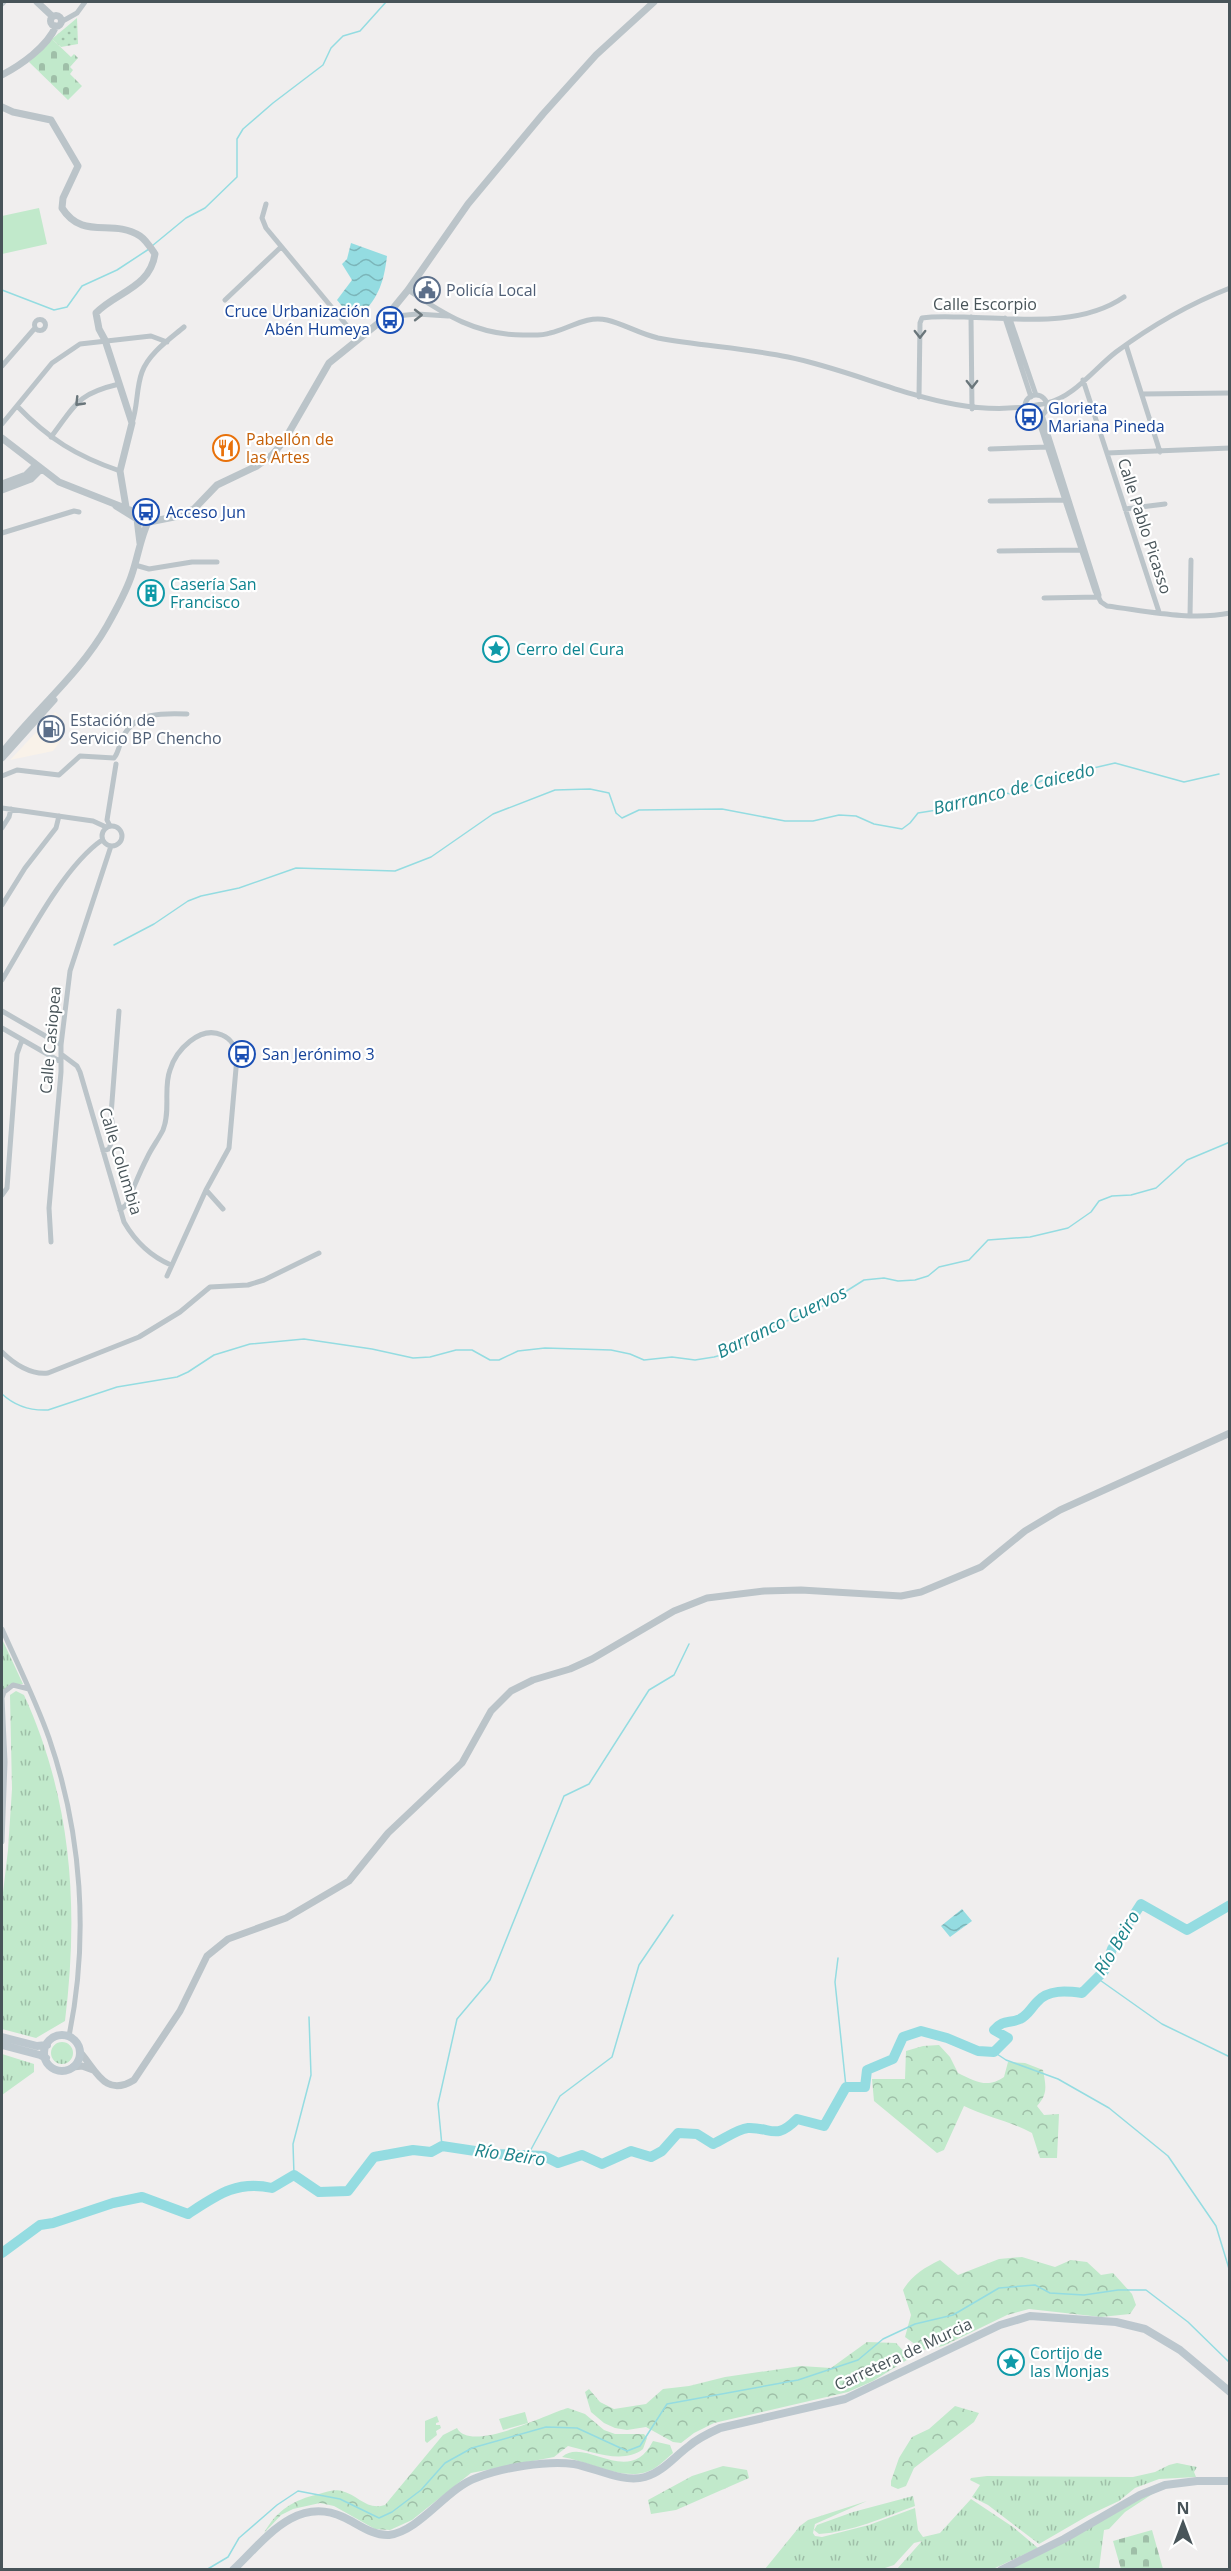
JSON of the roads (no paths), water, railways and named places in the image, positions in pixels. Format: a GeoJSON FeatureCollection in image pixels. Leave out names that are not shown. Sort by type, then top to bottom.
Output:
{"type":"FeatureCollection","features":[{"type":"Feature","properties":{"kind":"main road"},"geometry":{"type":"LineString","coordinates":[[2,2037],[37,2046],[47,2045],[57,2036],[69,2036],[76,2042],[80,2052],[79,2059],[73,2067],[62,2071],[56,2069],[40,2055],[2,2045]]}},
{"type":"Feature","properties":{"kind":"main road"},"geometry":{"type":"LineString","coordinates":[[46,2058],[47,2045]]}},
{"type":"Feature","properties":{"kind":"main road","name":"Carretera de Murcia"},"geometry":{"type":"LineString","coordinates":[[233,2570],[279,2525],[300,2513],[322,2511],[332,2513],[370,2531],[388,2535],[414,2523],[463,2484],[486,2474],[557,2463],[573,2464],[619,2476],[645,2477],[664,2467],[704,2435],[720,2427],[845,2398],[1000,2325],[1030,2316],[1116,2322],[1145,2329],[1180,2350],[1230,2392]]}},
{"type":"Feature","properties":{"kind":"main road"},"geometry":{"type":"LineString","coordinates":[[1001,2570],[1064,2539],[1140,2495],[1165,2485],[1197,2481],[1230,2481]]}},
{"type":"Feature","properties":{"kind":"street"},"geometry":{"type":"LineString","coordinates":[[38,2],[52,16],[51,23],[58,24]]}},
{"type":"Feature","properties":{"kind":"street"},"geometry":{"type":"LineString","coordinates":[[2,75],[30,56],[51,35],[58,24],[77,13],[85,2]]}},
{"type":"Feature","properties":{"kind":"street"},"geometry":{"type":"LineString","coordinates":[[2,438],[59,482],[114,504],[143,519],[179,516],[194,509],[217,485],[267,460],[284,441],[322,372],[386,317],[408,290],[468,204],[543,114],[596,55],[654,2]]}},
{"type":"Feature","properties":{"kind":"street"},"geometry":{"type":"LineString","coordinates":[[2,107],[13,112],[51,120],[78,166],[63,198],[62,208],[69,219],[80,226],[126,230],[140,235],[155,254],[153,267],[145,277],[96,313],[99,329],[105,340],[132,423]]}},
{"type":"Feature","properties":{"kind":"street"},"geometry":{"type":"LineString","coordinates":[[266,204],[262,218],[266,228],[358,339]]}},
{"type":"Feature","properties":{"kind":"street"},"geometry":{"type":"LineString","coordinates":[[225,300],[281,248]]}},
{"type":"Feature","properties":{"kind":"street"},"geometry":{"type":"LineString","coordinates":[[408,290],[450,316],[481,331],[501,335],[544,335],[589,319],[605,320],[661,338],[793,358],[919,397],[972,409],[1000,410],[1046,404],[1069,392],[1126,345],[1185,307],[1230,288]]}},
{"type":"Feature","properties":{"kind":"street","name":"Calle Escorpio"},"geometry":{"type":"LineString","coordinates":[[919,397],[921,318],[1074,315],[1113,304],[1124,297]]}},
{"type":"Feature","properties":{"kind":"street"},"geometry":{"type":"LineString","coordinates":[[386,317],[417,314],[450,316]]}},
{"type":"Feature","properties":{"kind":"street"},"geometry":{"type":"LineString","coordinates":[[971,317],[972,409]]}},
{"type":"Feature","properties":{"kind":"street"},"geometry":{"type":"LineString","coordinates":[[1008,318],[1034,396]]}},
{"type":"Feature","properties":{"kind":"street"},"geometry":{"type":"LineString","coordinates":[[126,507],[120,471],[138,404],[142,372],[155,353],[184,327]]}},
{"type":"Feature","properties":{"kind":"street"},"geometry":{"type":"LineString","coordinates":[[2,366],[35,328]]}},
{"type":"Feature","properties":{"kind":"street"},"geometry":{"type":"LineString","coordinates":[[2,424],[52,363],[80,344],[150,336],[167,342]]}},
{"type":"Feature","properties":{"kind":"street"},"geometry":{"type":"LineString","coordinates":[[1126,345],[1161,452]]}},
{"type":"Feature","properties":{"kind":"street","name":"Calle Pablo Picasso"},"geometry":{"type":"LineString","coordinates":[[1083,381],[1159,612]]}},
{"type":"Feature","properties":{"kind":"street"},"geometry":{"type":"LineString","coordinates":[[51,437],[81,398],[93,391],[119,384]]}},
{"type":"Feature","properties":{"kind":"street"},"geometry":{"type":"LineString","coordinates":[[1142,394],[1230,393]]}},
{"type":"Feature","properties":{"kind":"street"},"geometry":{"type":"LineString","coordinates":[[1034,396],[1042,397],[1046,404],[1046,410],[1039,416]]}},
{"type":"Feature","properties":{"kind":"street"},"geometry":{"type":"LineString","coordinates":[[1025,407],[1034,396]]}},
{"type":"Feature","properties":{"kind":"street"},"geometry":{"type":"LineString","coordinates":[[17,406],[51,437],[93,462],[120,471]]}},
{"type":"Feature","properties":{"kind":"street"},"geometry":{"type":"LineString","coordinates":[[1025,407],[1028,413],[1039,416]]}},
{"type":"Feature","properties":{"kind":"street"},"geometry":{"type":"LineString","coordinates":[[1039,416],[1101,602],[1107,606],[1190,616],[1212,617],[1230,613]]}},
{"type":"Feature","properties":{"kind":"street"},"geometry":{"type":"LineString","coordinates":[[990,449],[1050,447]]}},
{"type":"Feature","properties":{"kind":"street"},"geometry":{"type":"LineString","coordinates":[[1107,453],[1230,448]]}},
{"type":"Feature","properties":{"kind":"street"},"geometry":{"type":"LineString","coordinates":[[3,485],[38,468]]}},
{"type":"Feature","properties":{"kind":"street"},"geometry":{"type":"LineString","coordinates":[[990,501],[1067,500]]}},
{"type":"Feature","properties":{"kind":"street"},"geometry":{"type":"LineString","coordinates":[[114,504],[126,507],[143,519]]}},
{"type":"Feature","properties":{"kind":"street"},"geometry":{"type":"LineString","coordinates":[[1125,509],[1165,504]]}},
{"type":"Feature","properties":{"kind":"street"},"geometry":{"type":"LineString","coordinates":[[2,533],[74,511],[79,512]]}},
{"type":"Feature","properties":{"kind":"street"},"geometry":{"type":"LineString","coordinates":[[2,758],[41,715],[102,634],[122,600],[135,565],[143,519]]}},
{"type":"Feature","properties":{"kind":"street"},"geometry":{"type":"LineString","coordinates":[[999,551],[1084,550]]}},
{"type":"Feature","properties":{"kind":"street"},"geometry":{"type":"LineString","coordinates":[[1190,616],[1191,560]]}},
{"type":"Feature","properties":{"kind":"street"},"geometry":{"type":"LineString","coordinates":[[135,565],[149,568],[192,562],[217,562]]}},
{"type":"Feature","properties":{"kind":"street"},"geometry":{"type":"LineString","coordinates":[[1044,597],[1100,597]]}},
{"type":"Feature","properties":{"kind":"street"},"geometry":{"type":"LineString","coordinates":[[2,753],[21,728],[56,694]]}},
{"type":"Feature","properties":{"kind":"street"},"geometry":{"type":"LineString","coordinates":[[2,776],[17,770],[59,775],[80,756],[114,758],[128,728],[135,721],[146,716],[167,713],[187,714]]}},
{"type":"Feature","properties":{"kind":"street"},"geometry":{"type":"LineString","coordinates":[[108,826],[116,764]]}},
{"type":"Feature","properties":{"kind":"street"},"geometry":{"type":"LineString","coordinates":[[2,808],[117,826],[122,835],[118,844],[111,846],[102,840]]}},
{"type":"Feature","properties":{"kind":"street"},"geometry":{"type":"LineString","coordinates":[[2,828],[11,809]]}},
{"type":"Feature","properties":{"kind":"street"},"geometry":{"type":"LineString","coordinates":[[2,905],[25,868],[56,828],[59,816]]}},
{"type":"Feature","properties":{"kind":"street"},"geometry":{"type":"LineString","coordinates":[[2,980],[57,891],[85,855],[102,840],[102,832],[108,826]]}},
{"type":"Feature","properties":{"kind":"street","name":"Calle Casiopea"},"geometry":{"type":"LineString","coordinates":[[51,1242],[49,1208],[61,1045],[70,971],[111,846]]}},
{"type":"Feature","properties":{"kind":"street"},"geometry":{"type":"LineString","coordinates":[[2,1011],[61,1045]]}},
{"type":"Feature","properties":{"kind":"street"},"geometry":{"type":"LineString","coordinates":[[103,1151],[109,1149],[114,1135],[111,1114],[119,1011]]}},
{"type":"Feature","properties":{"kind":"street"},"geometry":{"type":"LineString","coordinates":[[2,1028],[61,1062]]}},
{"type":"Feature","properties":{"kind":"street"},"geometry":{"type":"LineString","coordinates":[[120,1210],[126,1205],[146,1160],[163,1130],[172,1065],[192,1039],[209,1033],[220,1034],[230,1041],[237,1057],[231,1140],[167,1276]]}},
{"type":"Feature","properties":{"kind":"street"},"geometry":{"type":"LineString","coordinates":[[2,1195],[7,1188],[17,1054],[22,1040]]}},
{"type":"Feature","properties":{"kind":"street","name":"Calle Columbia"},"geometry":{"type":"LineString","coordinates":[[61,1054],[73,1061],[80,1072],[124,1222],[136,1241],[171,1265]]}},
{"type":"Feature","properties":{"kind":"street"},"geometry":{"type":"LineString","coordinates":[[206,1190],[223,1209]]}},
{"type":"Feature","properties":{"kind":"street"},"geometry":{"type":"LineString","coordinates":[[2,1352],[28,1370],[38,1374],[48,1372],[140,1337],[180,1312],[210,1287],[248,1284],[264,1280],[319,1252]]}},
{"type":"Feature","properties":{"kind":"street"},"geometry":{"type":"LineString","coordinates":[[80,2052],[100,2079],[114,2086],[124,2086],[134,2080],[180,2011],[207,1956],[218,1946],[234,1937],[286,1918],[349,1881],[388,1833],[468,1757],[491,1711],[503,1698],[522,1684],[580,1665],[674,1611],[708,1598],[764,1591],[801,1590],[901,1596],[921,1592],[981,1567],[1025,1530],[1060,1510],[1230,1433]]}},
{"type":"Feature","properties":{"kind":"street"},"geometry":{"type":"LineString","coordinates":[[2,1629],[29,1689],[58,1767],[75,1847],[79,1886],[80,1945],[69,2036]]}},
{"type":"Feature","properties":{"kind":"street"},"geometry":{"type":"LineString","coordinates":[[2,1839],[5,1762],[2,1698],[4,1692],[12,1685],[29,1689]]}},
{"type":"Feature","properties":{"kind":"street"},"geometry":{"type":"LineString","coordinates":[[73,2067],[82,2066],[93,2070]]}},
{"type":"Feature","properties":{"kind":"water"},"geometry":{"type":"Polygon","coordinates":[[[351,243],[387,256],[380,288],[361,315],[346,311],[337,300],[352,280],[342,264],[347,259],[351,243]]]}},
{"type":"Feature","properties":{"kind":"water"},"geometry":{"type":"Polygon","coordinates":[[[962,1909],[972,1921],[950,1937],[941,1926],[962,1909]]]}},
{"type":"Feature","properties":{"kind":"waterway"},"geometry":{"type":"LineString","coordinates":[[152,246],[186,218],[205,208],[237,177],[237,139],[243,129],[323,65],[331,48],[343,36],[360,31],[386,2]]}},
{"type":"Feature","properties":{"kind":"waterway"},"geometry":{"type":"LineString","coordinates":[[2,290],[54,310],[67,307],[82,286],[117,270],[149,249]]}},
{"type":"Feature","properties":{"kind":"waterway","name":"Barranco de Caicedo"},"geometry":{"type":"LineString","coordinates":[[114,945],[154,924],[188,901],[239,888],[296,868],[395,871],[431,857],[493,814],[555,790],[590,789],[609,793],[616,813],[622,818],[639,810],[722,809],[785,821],[813,821],[839,815],[856,816],[874,824],[902,829],[918,813],[937,810],[946,802],[971,800],[995,791],[1011,794],[1046,779],[1115,763],[1184,782],[1219,774]]}},
{"type":"Feature","properties":{"kind":"waterway","name":"Barranco Cuervos"},"geometry":{"type":"LineString","coordinates":[[2,1394],[23,1407],[48,1410],[117,1387],[177,1377],[214,1355],[250,1344],[304,1339],[372,1349],[413,1358],[430,1357],[456,1350],[472,1350],[490,1360],[499,1360],[518,1351],[545,1348],[611,1350],[644,1360],[672,1357],[695,1360],[714,1357],[725,1354],[767,1329],[821,1307],[864,1280],[884,1278],[898,1281],[915,1280],[928,1276],[939,1267],[969,1260],[988,1240],[1030,1237],[1068,1228],[1091,1212],[1099,1201],[1112,1196],[1131,1195],[1156,1188],[1187,1160],[1230,1142]]}},
{"type":"Feature","properties":{"kind":"waterway"},"geometry":{"type":"LineString","coordinates":[[442,2146],[438,2104],[457,2019],[490,1980],[564,1796],[589,1784],[649,1690],[674,1675],[689,1644]]}},
{"type":"Feature","properties":{"kind":"waterway","name":"Río Beiro"},"geometry":{"type":"LineString","coordinates":[[2,2253],[40,2225],[53,2223],[113,2203],[142,2197],[188,2214],[228,2191],[248,2186],[272,2188],[294,2175],[319,2192],[348,2191],[374,2157],[413,2150],[431,2152],[442,2146],[495,2154],[544,2156],[558,2163],[582,2155],[602,2164],[631,2151],[651,2157],[662,2151],[678,2133],[697,2134],[713,2144],[748,2128],[783,2130],[797,2119],[824,2126],[846,2087],[865,2087],[867,2070],[893,2059],[903,2037],[921,2031],[947,2038],[978,2051],[994,2052],[1008,2038],[994,2030],[1001,2024],[1023,2017],[1041,1998],[1052,1993],[1082,1993],[1104,1971],[1112,1949],[1141,1904],[1187,1930],[1230,1905]]}},
{"type":"Feature","properties":{"kind":"waterway"},"geometry":{"type":"LineString","coordinates":[[528,2155],[560,2096],[612,2057],[639,1965],[673,1915]]}},
{"type":"Feature","properties":{"kind":"waterway"},"geometry":{"type":"LineString","coordinates":[[838,1958],[835,1982],[846,2087]]}},
{"type":"Feature","properties":{"kind":"waterway"},"geometry":{"type":"LineString","coordinates":[[1097,1978],[1162,2024],[1230,2057]]}},
{"type":"Feature","properties":{"kind":"waterway"},"geometry":{"type":"LineString","coordinates":[[294,2175],[293,2144],[311,2075],[309,2017]]}},
{"type":"Feature","properties":{"kind":"waterway"},"geometry":{"type":"LineString","coordinates":[[994,2052],[1006,2060],[1058,2079],[1109,2108],[1168,2156],[1216,2226],[1230,2272]]}},
{"type":"Feature","properties":{"kind":"waterway"},"geometry":{"type":"LineString","coordinates":[[206,2570],[228,2557],[239,2538],[277,2505],[298,2491],[340,2499],[379,2518],[392,2512],[421,2490],[445,2463],[472,2448],[546,2427],[577,2428],[627,2451],[640,2446],[667,2404],[798,2380],[858,2360],[883,2339],[915,2324],[953,2315],[999,2288],[1035,2285],[1050,2293],[1084,2295],[1118,2290],[1146,2290],[1188,2322],[1230,2363]]}},
{"type":"Feature","properties":{"kind":"waterway"},"geometry":{"type":"LineString","coordinates":[[150,2570],[194,2570]]}},
{"type":"Feature","properties":{"kind":"place","name":"Policía Local"},"geometry":{"type":"Point","coordinates":[427,290]}},
{"type":"Feature","properties":{"kind":"place","name":"Cruce Urbanización Abén Humeya"},"geometry":{"type":"Point","coordinates":[390,320]}},
{"type":"Feature","properties":{"kind":"place","name":"Glorieta Mariana Pineda"},"geometry":{"type":"Point","coordinates":[1029,417]}},
{"type":"Feature","properties":{"kind":"place","name":"Pabellón de las Artes"},"geometry":{"type":"Point","coordinates":[226,448]}},
{"type":"Feature","properties":{"kind":"place","name":"Acceso Jun"},"geometry":{"type":"Point","coordinates":[146,512]}},
{"type":"Feature","properties":{"kind":"place","name":"Casería San Francisco"},"geometry":{"type":"Point","coordinates":[151,593]}},
{"type":"Feature","properties":{"kind":"place","name":"Cerro del Cura"},"geometry":{"type":"Point","coordinates":[496,649]}},
{"type":"Feature","properties":{"kind":"place","name":"Estación de Servicio BP Chencho"},"geometry":{"type":"Point","coordinates":[51,729]}},
{"type":"Feature","properties":{"kind":"place","name":"San Jerónimo 3"},"geometry":{"type":"Point","coordinates":[242,1054]}},
{"type":"Feature","properties":{"kind":"place","name":"Cortijo de las Monjas"},"geometry":{"type":"Point","coordinates":[1011,2362]}}]}
